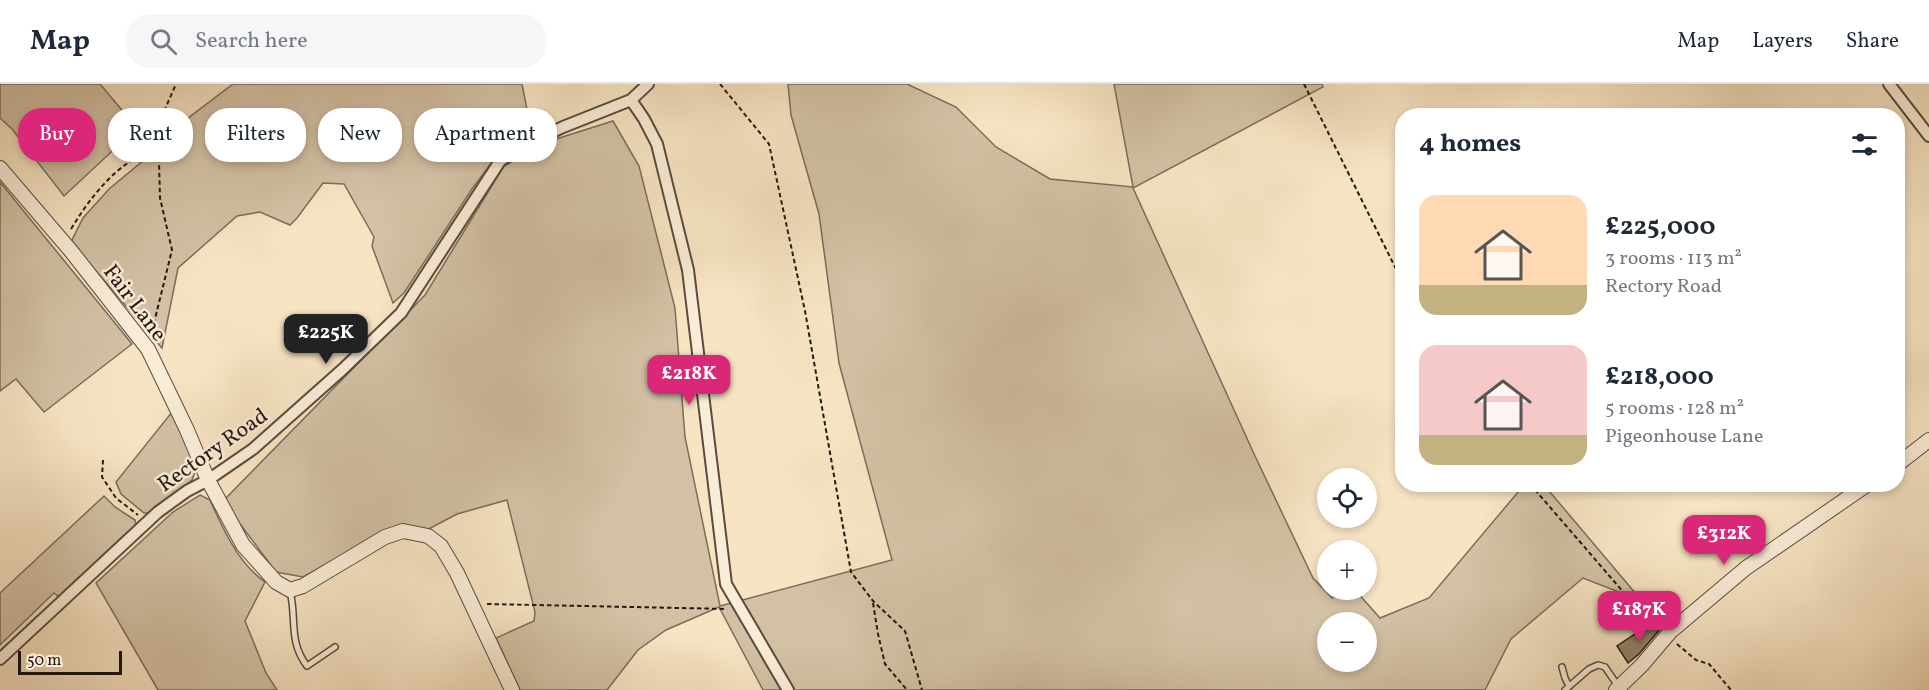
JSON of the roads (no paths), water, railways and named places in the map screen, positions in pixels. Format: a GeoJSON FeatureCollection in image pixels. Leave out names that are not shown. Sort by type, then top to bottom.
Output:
{"type":"FeatureCollection","features":[{"type":"Feature","properties":{"kind":"street","name":"Rectory Road"},"geometry":{"type":"LineString","coordinates":[[0,658],[158,512],[187,491],[238,461],[343,369],[400,313],[500,161],[517,148],[631,100],[648,84]]}},
{"type":"Feature","properties":{"kind":"street"},"geometry":{"type":"LineString","coordinates":[[1889,84],[1929,136]]}},
{"type":"Feature","properties":{"kind":"street"},"geometry":{"type":"LineString","coordinates":[[631,100],[657,144],[688,270],[726,584],[788,690]]}},
{"type":"Feature","properties":{"kind":"street","name":"Fair Lane"},"geometry":{"type":"LineString","coordinates":[[0,168],[63,242],[148,349],[208,480],[243,545],[276,582],[290,590]]}},
{"type":"Feature","properties":{"kind":"street"},"geometry":{"type":"LineString","coordinates":[[1905,459],[1929,440]]}},
{"type":"Feature","properties":{"kind":"street"},"geometry":{"type":"LineString","coordinates":[[1617,689],[1642,665],[1670,632],[1746,568],[1856,492]]}},
{"type":"Feature","properties":{"kind":"street"},"geometry":{"type":"LineString","coordinates":[[290,590],[303,586],[385,537],[404,531],[428,536],[441,546],[457,573],[512,690]]}},
{"type":"Feature","properties":{"kind":"lane"},"geometry":{"type":"LineString","coordinates":[[290,590],[294,636],[299,657],[307,666],[335,647]]}},
{"type":"Feature","properties":{"kind":"lane"},"geometry":{"type":"LineString","coordinates":[[1562,667],[1567,688],[1588,669],[1598,665],[1605,667],[1617,689]]}}]}
